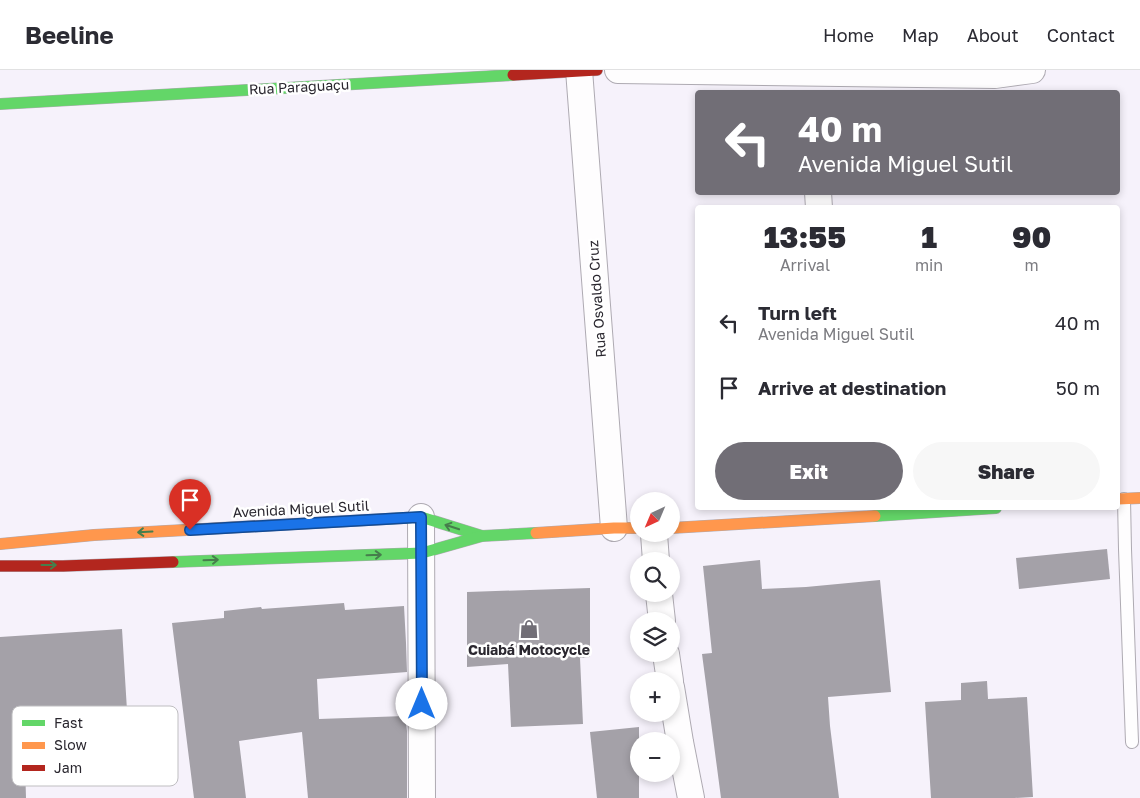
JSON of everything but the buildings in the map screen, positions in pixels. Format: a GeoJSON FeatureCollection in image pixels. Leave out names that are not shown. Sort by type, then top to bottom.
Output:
{"type":"FeatureCollection","features":[{"type":"Feature","properties":{"kind":"main road","name":"Rua Paraguaçu"},"geometry":{"type":"LineString","coordinates":[[0,104],[585,70]]}},
{"type":"Feature","properties":{"kind":"main road"},"geometry":{"type":"LineString","coordinates":[[1121,499],[1140,498]]}},
{"type":"Feature","properties":{"kind":"main road"},"geometry":{"type":"LineString","coordinates":[[680,527],[839,513],[933,510]]}},
{"type":"Feature","properties":{"kind":"main road","name":"Avenida Miguel Sutil"},"geometry":{"type":"LineString","coordinates":[[0,544],[104,534],[421,517],[482,536]]}},
{"type":"Feature","properties":{"kind":"main road","name":"Avenida Miguel Sutil"},"geometry":{"type":"LineString","coordinates":[[0,566],[64,566],[422,553],[482,536],[626,528]]}},
{"type":"Feature","properties":{"kind":"street","name":"Rua Osvaldo Cruz"},"geometry":{"type":"LineString","coordinates":[[585,70],[626,528]]}},
{"type":"Feature","properties":{"kind":"street"},"geometry":{"type":"LineString","coordinates":[[618,70],[811,83],[995,75],[1032,70]]}},
{"type":"Feature","properties":{"kind":"street"},"geometry":{"type":"LineString","coordinates":[[421,517],[422,798]]}},
{"type":"Feature","properties":{"kind":"street"},"geometry":{"type":"LineString","coordinates":[[677,722],[691,798]]}},
{"type":"Feature","properties":{"kind":"lane"},"geometry":{"type":"LineString","coordinates":[[1121,499],[1125,549],[1132,742]]}},
{"type":"Feature","properties":{"kind":"traffic: fast"},"geometry":{"type":"LineString","coordinates":[[0,104],[513,75]]}},
{"type":"Feature","properties":{"kind":"traffic: fast"},"geometry":{"type":"LineString","coordinates":[[875,516],[966,510]]}},
{"type":"Feature","properties":{"kind":"traffic: fast"},"geometry":{"type":"LineString","coordinates":[[386,519],[421,517],[482,536]]}},
{"type":"Feature","properties":{"kind":"traffic: fast"},"geometry":{"type":"LineString","coordinates":[[173,562],[422,553],[482,536],[536,533]]}},
{"type":"Feature","properties":{"kind":"traffic: slow"},"geometry":{"type":"LineString","coordinates":[[1120,499],[1140,498]]}},
{"type":"Feature","properties":{"kind":"traffic: slow"},"geometry":{"type":"LineString","coordinates":[[680,527],[875,516]]}},
{"type":"Feature","properties":{"kind":"traffic: slow"},"geometry":{"type":"LineString","coordinates":[[0,544],[94,535],[386,519]]}},
{"type":"Feature","properties":{"kind":"traffic: slow"},"geometry":{"type":"LineString","coordinates":[[536,533],[630,528]]}},
{"type":"Feature","properties":{"kind":"traffic: jam"},"geometry":{"type":"LineString","coordinates":[[513,75],[597,70]]}},
{"type":"Feature","properties":{"kind":"traffic: jam"},"geometry":{"type":"LineString","coordinates":[[0,566],[173,562]]}},
{"type":"Feature","properties":{"kind":"place","name":"Cuiabá Motocycle"},"geometry":{"type":"Point","coordinates":[529,629]}},
{"type":"Feature","properties":{"kind":"route"},"geometry":{"type":"LineString","coordinates":[[190,530],[421,517],[422,704]]}}]}
